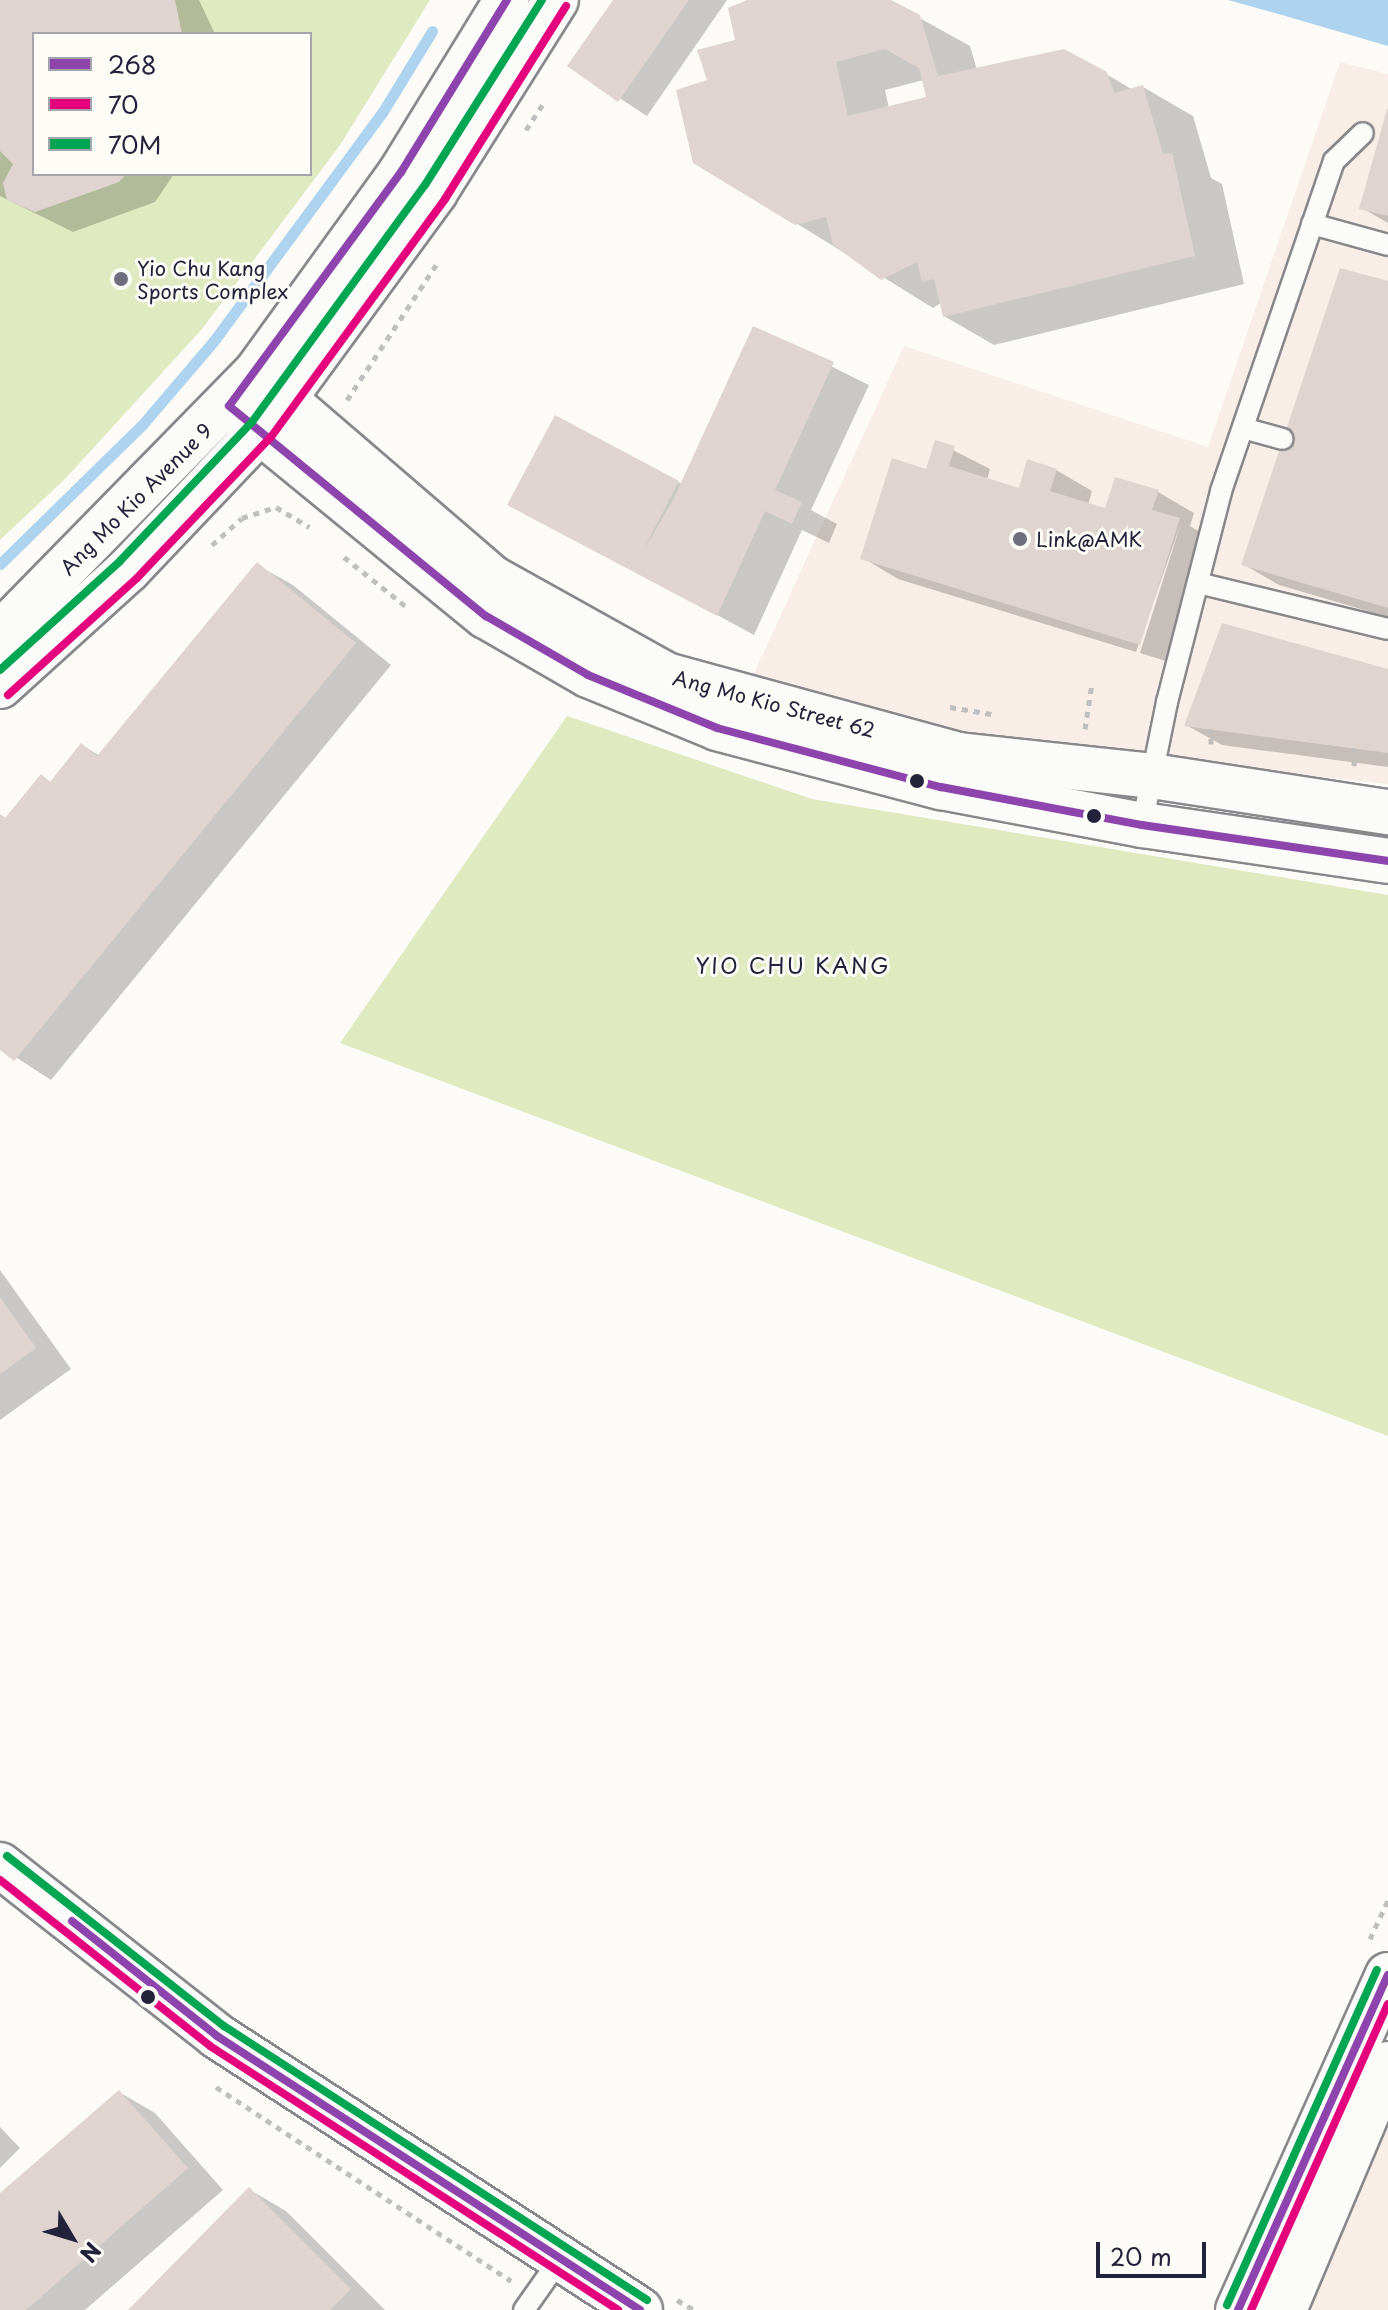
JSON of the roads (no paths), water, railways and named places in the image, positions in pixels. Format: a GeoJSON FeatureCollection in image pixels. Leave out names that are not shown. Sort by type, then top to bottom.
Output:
{"type":"FeatureCollection","features":[{"type":"Feature","properties":{"kind":"street","name":"Ang Mo Kio Avenue 9"},"geometry":{"type":"LineString","coordinates":[[0,634],[257,402],[507,0]]}},
{"type":"Feature","properties":{"kind":"street","name":"Ang Mo Kio Avenue 9"},"geometry":{"type":"LineString","coordinates":[[0,686],[128,570],[257,402],[435,192],[556,0]]}},
{"type":"Feature","properties":{"kind":"street","name":"Ang Mo Kio Street 62"},"geometry":{"type":"LineString","coordinates":[[257,402],[492,578],[524,617],[588,675],[717,728],[941,787],[1142,825],[1388,861]]}},
{"type":"Feature","properties":{"kind":"street","name":"Ang Mo Kio Street 62"},"geometry":{"type":"LineString","coordinates":[[524,617],[666,675],[959,755],[1152,776],[1388,812]]}},
{"type":"Feature","properties":{"kind":"street"},"geometry":{"type":"LineString","coordinates":[[0,1865],[217,2036],[640,2310]]}},
{"type":"Feature","properties":{"kind":"street"},"geometry":{"type":"LineString","coordinates":[[1238,2310],[1388,1975]]}},
{"type":"Feature","properties":{"kind":"street"},"geometry":{"type":"LineString","coordinates":[[1284,2310],[1388,2064]]}},
{"type":"Feature","properties":{"kind":"lane"},"geometry":{"type":"LineString","coordinates":[[1142,825],[1221,491],[1334,161],[1363,133]]}},
{"type":"Feature","properties":{"kind":"lane"},"geometry":{"type":"LineString","coordinates":[[1312,224],[1388,245]]}},
{"type":"Feature","properties":{"kind":"lane"},"geometry":{"type":"LineString","coordinates":[[1243,428],[1283,439]]}},
{"type":"Feature","properties":{"kind":"lane"},"geometry":{"type":"LineString","coordinates":[[1198,583],[1388,629]]}},
{"type":"Feature","properties":{"kind":"lane"},"geometry":{"type":"LineString","coordinates":[[524,2310],[560,2259]]}},
{"type":"Feature","properties":{"kind":"water"},"geometry":{"type":"Polygon","coordinates":[[[1228,0],[1388,0],[1388,46],[1275,13],[1228,0]]]}},
{"type":"Feature","properties":{"kind":"waterway"},"geometry":{"type":"LineString","coordinates":[[0,564],[142,425],[213,342],[382,113],[432,31]]}},
{"type":"Feature","properties":{"kind":"place","name":"Yio Chu Kang Sports Complex"},"geometry":{"type":"Point","coordinates":[121,279]}},
{"type":"Feature","properties":{"kind":"place","name":"Link@AMK"},"geometry":{"type":"Point","coordinates":[1020,539]}},
{"type":"Feature","properties":{"kind":"district","name":"YIO CHU KANG"},"geometry":{"type":"Point","coordinates":[793,965]}}]}
